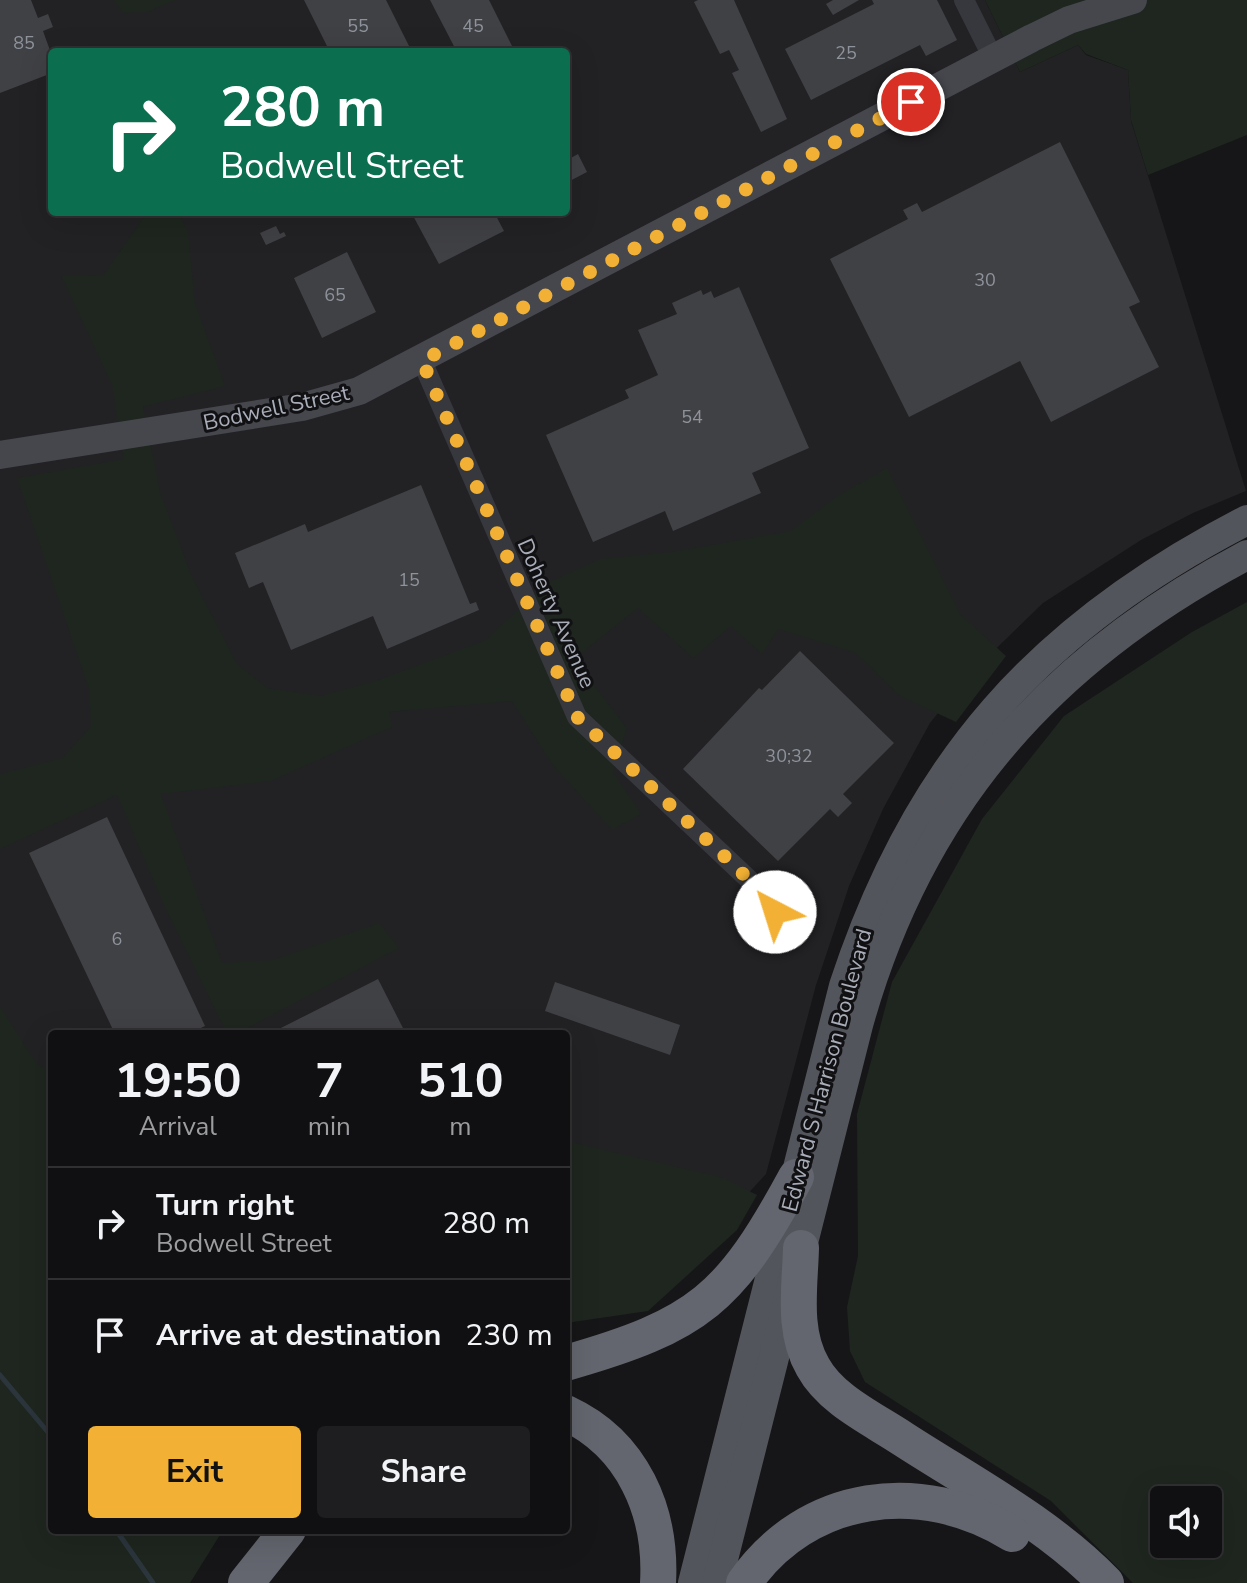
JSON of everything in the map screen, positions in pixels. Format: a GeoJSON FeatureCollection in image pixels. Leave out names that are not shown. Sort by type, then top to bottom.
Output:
{"type":"FeatureCollection","features":[{"type":"Feature","properties":{"kind":"highway"},"geometry":{"type":"LineString","coordinates":[[570,1362],[652,1335],[713,1296],[745,1264],[796,1177]]}},
{"type":"Feature","properties":{"kind":"highway"},"geometry":{"type":"LineString","coordinates":[[801,1248],[799,1322],[806,1353],[821,1380],[863,1413],[1048,1534],[1106,1583]]}},
{"type":"Feature","properties":{"kind":"highway"},"geometry":{"type":"LineString","coordinates":[[570,1416],[611,1442],[640,1482],[655,1525],[659,1551],[658,1583]]}},
{"type":"Feature","properties":{"kind":"highway"},"geometry":{"type":"LineString","coordinates":[[744,1583],[768,1556],[810,1525],[853,1506],[895,1499],[942,1504],[986,1519],[1036,1549],[1078,1583]]}},
{"type":"Feature","properties":{"kind":"highway"},"geometry":{"type":"LineString","coordinates":[[222,1583],[259,1534]]}},
{"type":"Feature","properties":{"kind":"highway"},"geometry":{"type":"LineString","coordinates":[[246,1583],[285,1534]]}},
{"type":"Feature","properties":{"kind":"main road","name":"Edward S Harrison Boulevard"},"geometry":{"type":"LineString","coordinates":[[693,1583],[858,945],[897,852],[941,778],[993,711],[1075,629],[1169,562],[1247,520]]}},
{"type":"Feature","properties":{"kind":"main road","name":"Edward S Harrison Boulevard"},"geometry":{"type":"LineString","coordinates":[[717,1583],[874,971],[907,891],[950,815],[1019,725],[1070,674],[1149,611],[1247,555]]}},
{"type":"Feature","properties":{"kind":"street"},"geometry":{"type":"LineString","coordinates":[[964,0],[993,58]]}},
{"type":"Feature","properties":{"kind":"street","name":"Bodwell Street"},"geometry":{"type":"LineString","coordinates":[[0,455],[321,403],[359,391],[422,361],[993,58],[1069,20],[1133,0]]}},
{"type":"Feature","properties":{"kind":"street","name":"Doherty Avenue"},"geometry":{"type":"LineString","coordinates":[[422,361],[577,717],[759,889],[775,912]]}},
{"type":"Feature","properties":{"kind":"shaded area"},"geometry":{"type":"Polygon","coordinates":[[[0,0],[985,0],[1020,72],[1078,45],[1086,55],[1128,70],[1131,121],[1246,491],[1193,513],[1141,540],[1043,603],[966,678],[930,723],[883,809],[849,886],[816,985],[766,1174],[662,1286],[570,1313],[570,1030],[48,1030],[48,1133],[0,1099],[0,0]]]}},
{"type":"Feature","properties":{"kind":"shaded area"},"geometry":{"type":"Polygon","coordinates":[[[114,0],[176,0],[147,12],[123,13],[114,0]]]}},
{"type":"Feature","properties":{"kind":"shaded area"},"geometry":{"type":"Polygon","coordinates":[[[985,0],[1247,0],[1247,135],[1148,175],[1131,120],[1128,70],[1086,54],[1078,45],[1020,72],[985,0]]]}},
{"type":"Feature","properties":{"kind":"shaded area"},"geometry":{"type":"Polygon","coordinates":[[[180,216],[188,232],[195,303],[225,386],[143,407],[160,492],[192,577],[237,664],[267,688],[321,696],[376,681],[486,640],[545,584],[600,559],[672,552],[791,531],[836,497],[887,468],[960,614],[1006,656],[956,722],[900,696],[856,653],[778,629],[762,654],[731,626],[693,658],[638,608],[574,659],[627,728],[613,772],[641,814],[612,830],[552,764],[512,701],[389,712],[392,727],[271,781],[161,794],[222,963],[274,960],[379,923],[399,948],[244,1030],[225,1030],[164,905],[117,795],[0,849],[0,774],[63,758],[91,726],[89,689],[17,478],[124,459],[112,385],[61,275],[103,276],[144,217],[180,216]]]}},
{"type":"Feature","properties":{"kind":"shaded area"},"geometry":{"type":"Polygon","coordinates":[[[1247,602],[1247,1583],[1133,1583],[1051,1501],[865,1382],[850,1351],[847,1307],[858,1256],[857,1114],[892,982],[982,819],[1064,716],[1192,632],[1247,602]]]}},
{"type":"Feature","properties":{"kind":"shaded area"},"geometry":{"type":"Polygon","coordinates":[[[0,1006],[36,1063],[48,1070],[48,1534],[221,1534],[190,1583],[0,1583],[0,1006]]]}},
{"type":"Feature","properties":{"kind":"shaded area"},"geometry":{"type":"Polygon","coordinates":[[[570,1142],[724,1178],[757,1195],[737,1230],[648,1311],[570,1322],[570,1142]]]}},
{"type":"Feature","properties":{"kind":"building"},"geometry":{"type":"Polygon","coordinates":[[[0,0],[31,0],[38,18],[48,14],[53,27],[43,31],[49,48],[48,75],[0,93],[0,0]]]}},
{"type":"Feature","properties":{"kind":"building"},"geometry":{"type":"Polygon","coordinates":[[[304,0],[386,0],[410,48],[328,48],[304,0]]]}},
{"type":"Feature","properties":{"kind":"building"},"geometry":{"type":"Polygon","coordinates":[[[430,0],[489,0],[513,48],[455,48],[430,0]]]}},
{"type":"Feature","properties":{"kind":"building"},"geometry":{"type":"Polygon","coordinates":[[[734,0],[787,119],[761,132],[732,73],[739,70],[729,50],[720,54],[694,2],[734,0]]]}},
{"type":"Feature","properties":{"kind":"building"},"geometry":{"type":"Polygon","coordinates":[[[833,0],[859,0],[833,15],[826,4],[833,0]]]}},
{"type":"Feature","properties":{"kind":"building"},"geometry":{"type":"Polygon","coordinates":[[[872,0],[937,0],[957,40],[926,56],[920,45],[811,100],[785,49],[874,4],[872,0]]]}},
{"type":"Feature","properties":{"kind":"building"},"geometry":{"type":"Polygon","coordinates":[[[1060,142],[1140,302],[1129,307],[1159,367],[1051,422],[1020,361],[909,417],[830,259],[908,219],[903,210],[917,203],[922,212],[1060,142]]]}},
{"type":"Feature","properties":{"kind":"building"},"geometry":{"type":"Polygon","coordinates":[[[578,154],[587,172],[570,181],[570,158],[578,154]]]}},
{"type":"Feature","properties":{"kind":"building"},"geometry":{"type":"Polygon","coordinates":[[[413,216],[496,216],[504,231],[439,264],[413,216]]]}},
{"type":"Feature","properties":{"kind":"building"},"geometry":{"type":"Polygon","coordinates":[[[276,226],[280,234],[284,232],[286,236],[266,245],[260,233],[276,226]]]}},
{"type":"Feature","properties":{"kind":"building"},"geometry":{"type":"Polygon","coordinates":[[[347,252],[376,312],[322,338],[294,278],[347,252]]]}},
{"type":"Feature","properties":{"kind":"building"},"geometry":{"type":"Polygon","coordinates":[[[739,287],[809,448],[752,473],[761,493],[673,531],[665,511],[593,542],[546,435],[629,398],[625,390],[658,375],[638,330],[677,314],[672,303],[701,290],[703,295],[711,291],[714,298],[739,287]]]}},
{"type":"Feature","properties":{"kind":"building"},"geometry":{"type":"Polygon","coordinates":[[[421,485],[470,604],[476,602],[479,610],[387,649],[373,616],[291,650],[263,582],[249,588],[235,553],[305,524],[308,532],[421,485]]]}},
{"type":"Feature","properties":{"kind":"building"},"geometry":{"type":"Polygon","coordinates":[[[800,651],[894,743],[843,794],[852,803],[838,817],[830,809],[778,861],[683,769],[759,688],[762,690],[800,651]]]}},
{"type":"Feature","properties":{"kind":"building"},"geometry":{"type":"Polygon","coordinates":[[[107,817],[205,1026],[196,1030],[113,1030],[29,853],[107,817]]]}},
{"type":"Feature","properties":{"kind":"building"},"geometry":{"type":"Polygon","coordinates":[[[378,979],[404,1030],[277,1030],[378,979]]]}},
{"type":"Feature","properties":{"kind":"building"},"geometry":{"type":"Polygon","coordinates":[[[555,982],[680,1025],[670,1055],[545,1011],[555,982]]]}},
{"type":"Feature","properties":{"kind":"waterway"},"geometry":{"type":"LineString","coordinates":[[0,1375],[48,1432]]}},
{"type":"Feature","properties":{"kind":"waterway"},"geometry":{"type":"LineString","coordinates":[[119,1534],[153,1583]]}},
{"type":"Feature","properties":{"kind":"route"},"geometry":{"type":"LineString","coordinates":[[775,912],[759,889],[740,875],[577,717],[422,361],[911,102]]}}]}
